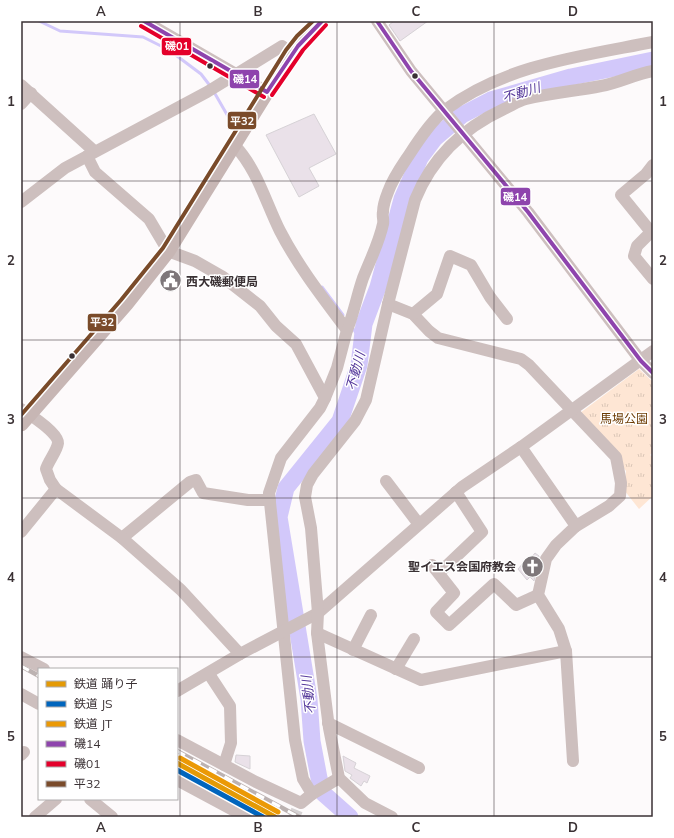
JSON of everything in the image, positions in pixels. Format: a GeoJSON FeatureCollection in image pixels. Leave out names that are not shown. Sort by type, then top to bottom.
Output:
{"type":"FeatureCollection","features":[{"type":"Feature","properties":{"kind":"main road"},"geometry":{"type":"LineString","coordinates":[[24,416],[126,304],[168,251],[235,146],[291,53],[301,40],[322,21]]}},
{"type":"Feature","properties":{"kind":"street"},"geometry":{"type":"LineString","coordinates":[[144,21],[267,92]]}},
{"type":"Feature","properties":{"kind":"street"},"geometry":{"type":"LineString","coordinates":[[377,21],[411,71],[462,130],[528,212],[641,361],[653,372]]}},
{"type":"Feature","properties":{"kind":"street"},"geometry":{"type":"LineString","coordinates":[[312,794],[303,779],[299,764],[288,681],[285,632],[269,493],[281,458],[320,408],[337,368],[362,280],[376,248],[383,222],[383,211],[388,192],[396,174],[416,144],[446,112],[469,94],[494,81],[527,70],[586,55],[653,42]]}},
{"type":"Feature","properties":{"kind":"street"},"geometry":{"type":"LineString","coordinates":[[21,202],[59,172],[213,89],[282,46],[291,53]]}},
{"type":"Feature","properties":{"kind":"street"},"geometry":{"type":"LineString","coordinates":[[392,817],[364,803],[339,778],[328,723],[317,633],[318,613],[311,528],[305,498],[308,485],[314,474],[355,421],[366,400],[388,304],[415,200],[420,187],[435,161],[462,130],[525,100],[603,86],[638,74],[653,71]]}},
{"type":"Feature","properties":{"kind":"street"},"geometry":{"type":"LineString","coordinates":[[21,85],[32,93],[91,154],[95,172],[149,219],[168,251],[195,261],[223,277],[260,306],[276,326],[296,344],[325,398]]}},
{"type":"Feature","properties":{"kind":"street"},"geometry":{"type":"LineString","coordinates":[[21,104],[32,93]]}},
{"type":"Feature","properties":{"kind":"street"},"geometry":{"type":"LineString","coordinates":[[235,146],[245,156],[281,232],[298,261],[347,330]]}},
{"type":"Feature","properties":{"kind":"street"},"geometry":{"type":"LineString","coordinates":[[653,165],[646,174],[621,195],[651,232],[637,246],[634,256],[653,278]]}},
{"type":"Feature","properties":{"kind":"street"},"geometry":{"type":"LineString","coordinates":[[413,314],[437,294],[450,256],[471,265],[490,297],[507,319]]}},
{"type":"Feature","properties":{"kind":"street"},"geometry":{"type":"LineString","coordinates":[[388,304],[413,314],[428,331],[438,338],[521,359],[616,457],[622,483],[620,496],[609,506],[576,526],[556,545],[546,559],[538,594],[559,629],[566,651],[573,760]]}},
{"type":"Feature","properties":{"kind":"street"},"geometry":{"type":"LineString","coordinates":[[178,690],[209,674],[240,654],[285,632],[318,613],[418,523],[456,492],[521,447],[653,351]]}},
{"type":"Feature","properties":{"kind":"street"},"geometry":{"type":"LineString","coordinates":[[24,416],[58,437],[58,443],[46,469],[50,480],[56,488],[122,538],[181,590],[240,654]]}},
{"type":"Feature","properties":{"kind":"street"},"geometry":{"type":"LineString","coordinates":[[521,447],[576,526]]}},
{"type":"Feature","properties":{"kind":"street"},"geometry":{"type":"LineString","coordinates":[[122,538],[191,479],[196,480],[203,493],[248,500],[270,500]]}},
{"type":"Feature","properties":{"kind":"street"},"geometry":{"type":"LineString","coordinates":[[386,481],[418,523]]}},
{"type":"Feature","properties":{"kind":"street"},"geometry":{"type":"LineString","coordinates":[[21,532],[56,488]]}},
{"type":"Feature","properties":{"kind":"street"},"geometry":{"type":"LineString","coordinates":[[456,492],[482,532],[436,569],[454,593],[436,612],[449,625],[494,584],[516,605],[538,594]]}},
{"type":"Feature","properties":{"kind":"street"},"geometry":{"type":"LineString","coordinates":[[353,650],[371,615]]}},
{"type":"Feature","properties":{"kind":"street"},"geometry":{"type":"LineString","coordinates":[[317,633],[421,680],[566,651]]}},
{"type":"Feature","properties":{"kind":"street"},"geometry":{"type":"LineString","coordinates":[[396,669],[414,639]]}},
{"type":"Feature","properties":{"kind":"street"},"geometry":{"type":"LineString","coordinates":[[21,657],[42,668]]}},
{"type":"Feature","properties":{"kind":"street"},"geometry":{"type":"LineString","coordinates":[[209,674],[230,706],[231,743],[224,765]]}},
{"type":"Feature","properties":{"kind":"street"},"geometry":{"type":"LineString","coordinates":[[21,694],[38,703]]}},
{"type":"Feature","properties":{"kind":"street"},"geometry":{"type":"LineString","coordinates":[[328,723],[419,768]]}},
{"type":"Feature","properties":{"kind":"street"},"geometry":{"type":"LineString","coordinates":[[178,741],[278,793],[299,806],[312,794],[339,778]]}},
{"type":"Feature","properties":{"kind":"street"},"geometry":{"type":"LineString","coordinates":[[178,781],[246,817]]}},
{"type":"Feature","properties":{"kind":"street"},"geometry":{"type":"LineString","coordinates":[[35,817],[55,800]]}},
{"type":"Feature","properties":{"kind":"street"},"geometry":{"type":"LineString","coordinates":[[91,800],[112,817]]}},
{"type":"Feature","properties":{"kind":"green space","name":"馬場公園"},"geometry":{"type":"Polygon","coordinates":[[[639,369],[653,382],[653,452],[650,455],[653,457],[653,496],[639,509],[624,490],[626,471],[580,413],[639,369]]]}},
{"type":"Feature","properties":{"kind":"building"},"geometry":{"type":"Polygon","coordinates":[[[394,21],[428,21],[400,41],[389,25],[394,21]]]}},
{"type":"Feature","properties":{"kind":"building"},"geometry":{"type":"Polygon","coordinates":[[[314,114],[336,154],[309,168],[319,186],[299,197],[266,135],[314,114]]]}},
{"type":"Feature","properties":{"kind":"building","name":"聖イエス会国府教会"},"geometry":{"type":"Polygon","coordinates":[[[535,553],[539,556],[534,581],[530,577],[527,580],[518,569],[525,561],[527,563],[535,553]]]}},
{"type":"Feature","properties":{"kind":"building"},"geometry":{"type":"Polygon","coordinates":[[[236,755],[250,756],[250,769],[235,762],[236,755]]]}},
{"type":"Feature","properties":{"kind":"building"},"geometry":{"type":"Polygon","coordinates":[[[343,756],[356,763],[354,768],[370,776],[367,783],[364,781],[361,786],[350,778],[352,775],[345,771],[343,756]]]}},
{"type":"Feature","properties":{"kind":"waterway"},"geometry":{"type":"LineString","coordinates":[[39,21],[60,31],[143,37],[169,50],[201,74],[211,87]]}},
{"type":"Feature","properties":{"kind":"waterway","name":"不動川"},"geometry":{"type":"LineString","coordinates":[[350,817],[324,794],[319,778],[312,741],[309,699],[279,517],[286,488],[340,421],[359,365],[364,324],[378,287],[402,199],[420,158],[435,138],[462,115],[491,100],[571,77],[653,60]]}},
{"type":"Feature","properties":{"kind":"waterway"},"geometry":{"type":"LineString","coordinates":[[214,92],[237,132]]}},
{"type":"Feature","properties":{"kind":"waterway"},"geometry":{"type":"LineString","coordinates":[[322,287],[343,315]]}},
{"type":"Feature","properties":{"kind":"waterway"},"geometry":{"type":"LineString","coordinates":[[352,327],[362,342]]}},
{"type":"Feature","properties":{"kind":"tunnel"},"geometry":{"type":"LineString","coordinates":[[294,817],[297,810]]}},
{"type":"Feature","properties":{"kind":"railway"},"geometry":{"type":"LineString","coordinates":[[21,666],[38,675]]}},
{"type":"Feature","properties":{"kind":"railway"},"geometry":{"type":"LineString","coordinates":[[178,752],[299,817]]}},
{"type":"Feature","properties":{"kind":"rail line","name":"JT"},"geometry":{"type":"LineString","coordinates":[[180,758],[278,812]]}},
{"type":"Feature","properties":{"kind":"rail line","name":"踊り子"},"geometry":{"type":"LineString","coordinates":[[178,764],[275,817]]}},
{"type":"Feature","properties":{"kind":"rail line","name":"JS"},"geometry":{"type":"LineString","coordinates":[[178,771],[263,817]]}},
{"type":"Feature","properties":{"kind":"transit line","name":"磯14"},"geometry":{"type":"LineString","coordinates":[[144,21],[267,92],[298,46],[322,21]]}},
{"type":"Feature","properties":{"kind":"transit line","name":"平32"},"geometry":{"type":"LineString","coordinates":[[21,415],[121,300],[163,248],[286,50],[297,36],[313,21]]}},
{"type":"Feature","properties":{"kind":"transit line","name":"磯14"},"geometry":{"type":"LineString","coordinates":[[377,21],[411,71],[528,212],[641,361],[653,373]]}},
{"type":"Feature","properties":{"kind":"transit line","name":"磯01"},"geometry":{"type":"LineString","coordinates":[[272,95],[303,50],[326,25]]}},
{"type":"Feature","properties":{"kind":"transit line","name":"磯01"},"geometry":{"type":"LineString","coordinates":[[141,26],[264,97]]}},
{"type":"Feature","properties":{"kind":"place","name":"西大磯郵便局"},"geometry":{"type":"Point","coordinates":[171,281]}},
{"type":"Feature","properties":{"kind":"place","name":"聖イエス会国府教会"},"geometry":{"type":"Point","coordinates":[532,566]}}]}
